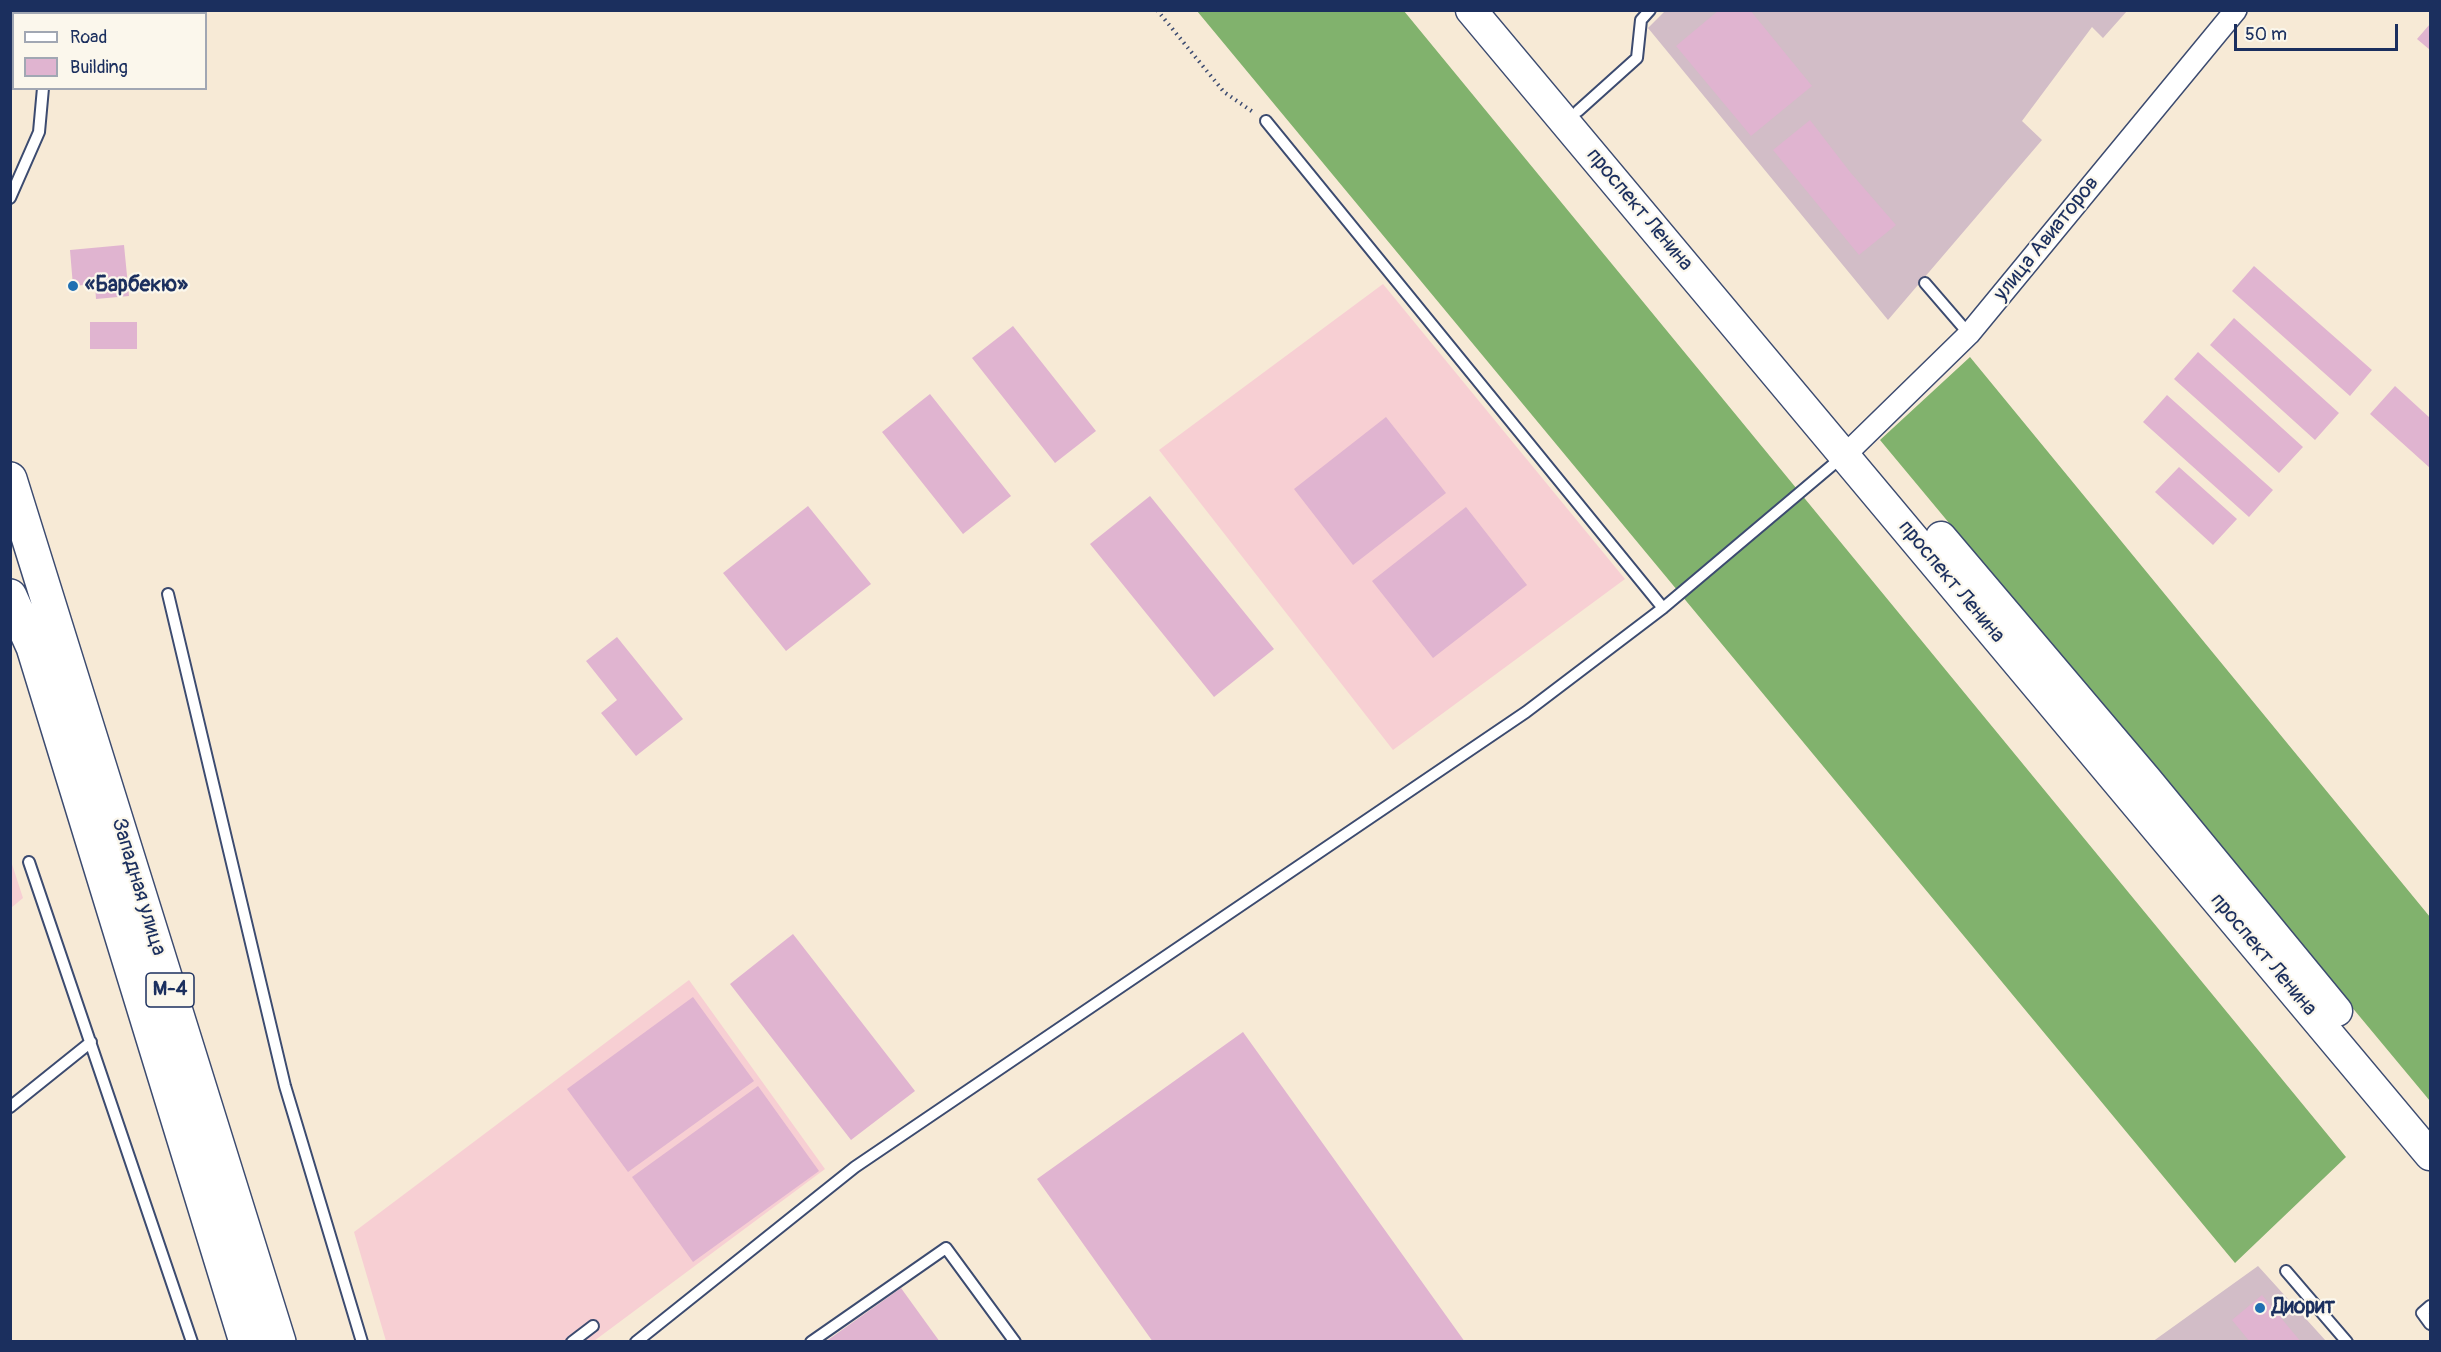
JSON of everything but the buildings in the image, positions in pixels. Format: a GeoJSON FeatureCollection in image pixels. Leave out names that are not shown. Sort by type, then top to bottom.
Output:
{"type":"FeatureCollection","features":[{"type":"Feature","properties":{"kind":"main road","name":"проспект Ленина"},"geometry":{"type":"LineString","coordinates":[[1471,10],[1852,448],[2147,780],[2430,1125]]}},
{"type":"Feature","properties":{"kind":"main road","name":"проспект Ленина"},"geometry":{"type":"LineString","coordinates":[[1493,10],[1578,111],[2430,1155]]}},
{"type":"Feature","properties":{"kind":"main road","name":"М-4"},"geometry":{"type":"LineString","coordinates":[[10,479],[47,643]]}},
{"type":"Feature","properties":{"kind":"main road"},"geometry":{"type":"LineString","coordinates":[[10,536],[47,643]]}},
{"type":"Feature","properties":{"kind":"main road","name":"М-4"},"geometry":{"type":"LineString","coordinates":[[10,596],[47,643]]}},
{"type":"Feature","properties":{"kind":"main road","name":"Западная улица"},"geometry":{"type":"LineString","coordinates":[[47,643],[246,1341]]}},
{"type":"Feature","properties":{"kind":"main road","name":"Западная улица"},"geometry":{"type":"LineString","coordinates":[[47,643],[279,1341]]}},
{"type":"Feature","properties":{"kind":"street","name":"улица Авиаторов"},"geometry":{"type":"LineString","coordinates":[[1852,448],[1969,334],[2236,10]]}},
{"type":"Feature","properties":{"kind":"lane"},"geometry":{"type":"LineString","coordinates":[[1578,111],[1636,58],[1641,20],[1650,10]]}},
{"type":"Feature","properties":{"kind":"lane"},"geometry":{"type":"LineString","coordinates":[[10,198],[39,132],[43,90]]}},
{"type":"Feature","properties":{"kind":"lane"},"geometry":{"type":"LineString","coordinates":[[1266,121],[1663,608]]}},
{"type":"Feature","properties":{"kind":"lane"},"geometry":{"type":"LineString","coordinates":[[1925,283],[1969,334]]}},
{"type":"Feature","properties":{"kind":"lane"},"geometry":{"type":"LineString","coordinates":[[636,1341],[855,1167],[1526,712],[1663,608],[1852,448]]}},
{"type":"Feature","properties":{"kind":"lane"},"geometry":{"type":"LineString","coordinates":[[168,594],[285,1086],[362,1341]]}},
{"type":"Feature","properties":{"kind":"lane"},"geometry":{"type":"LineString","coordinates":[[29,862],[192,1341]]}},
{"type":"Feature","properties":{"kind":"lane"},"geometry":{"type":"LineString","coordinates":[[10,1107],[91,1042]]}},
{"type":"Feature","properties":{"kind":"lane"},"geometry":{"type":"LineString","coordinates":[[811,1341],[946,1248],[1015,1341]]}},
{"type":"Feature","properties":{"kind":"lane"},"geometry":{"type":"LineString","coordinates":[[2286,1272],[2347,1341]]}},
{"type":"Feature","properties":{"kind":"lane"},"geometry":{"type":"LineString","coordinates":[[2430,1306],[2422,1313],[2430,1324]]}},
{"type":"Feature","properties":{"kind":"lane"},"geometry":{"type":"LineString","coordinates":[[572,1341],[592,1326]]}},
{"type":"Feature","properties":{"kind":"path"},"geometry":{"type":"LineString","coordinates":[[1157,10],[1224,92],[1266,121]]}},
{"type":"Feature","properties":{"kind":"shaded area"},"geometry":{"type":"Polygon","coordinates":[[[1666,10],[2127,11],[2103,38],[2092,27],[2022,121],[2042,140],[1888,320],[1648,28],[1666,10]]]}},
{"type":"Feature","properties":{"kind":"shaded area"},"geometry":{"type":"Polygon","coordinates":[[[1383,284],[1625,579],[1393,750],[1159,450],[1383,284]]]}},
{"type":"Feature","properties":{"kind":"shaded area"},"geometry":{"type":"Polygon","coordinates":[[[11,861],[23,898],[10,908],[11,861]]]}},
{"type":"Feature","properties":{"kind":"shaded area"},"geometry":{"type":"Polygon","coordinates":[[[689,980],[825,1169],[594,1341],[386,1341],[354,1232],[689,980]]]}},
{"type":"Feature","properties":{"kind":"shaded area"},"geometry":{"type":"Polygon","coordinates":[[[2258,1266],[2326,1341],[2152,1342],[2258,1266]]]}},
{"type":"Feature","properties":{"kind":"green space"},"geometry":{"type":"Polygon","coordinates":[[[1197,11],[1404,11],[2346,1157],[2235,1263],[1197,11]]]}},
{"type":"Feature","properties":{"kind":"green space"},"geometry":{"type":"Polygon","coordinates":[[[1970,357],[2430,917],[2430,1101],[1880,440],[1970,357]]]}},
{"type":"Feature","properties":{"kind":"place","name":"«Барбекю»"},"geometry":{"type":"Point","coordinates":[73,286]}},
{"type":"Feature","properties":{"kind":"place","name":"Диорит"},"geometry":{"type":"Point","coordinates":[2260,1308]}}]}
